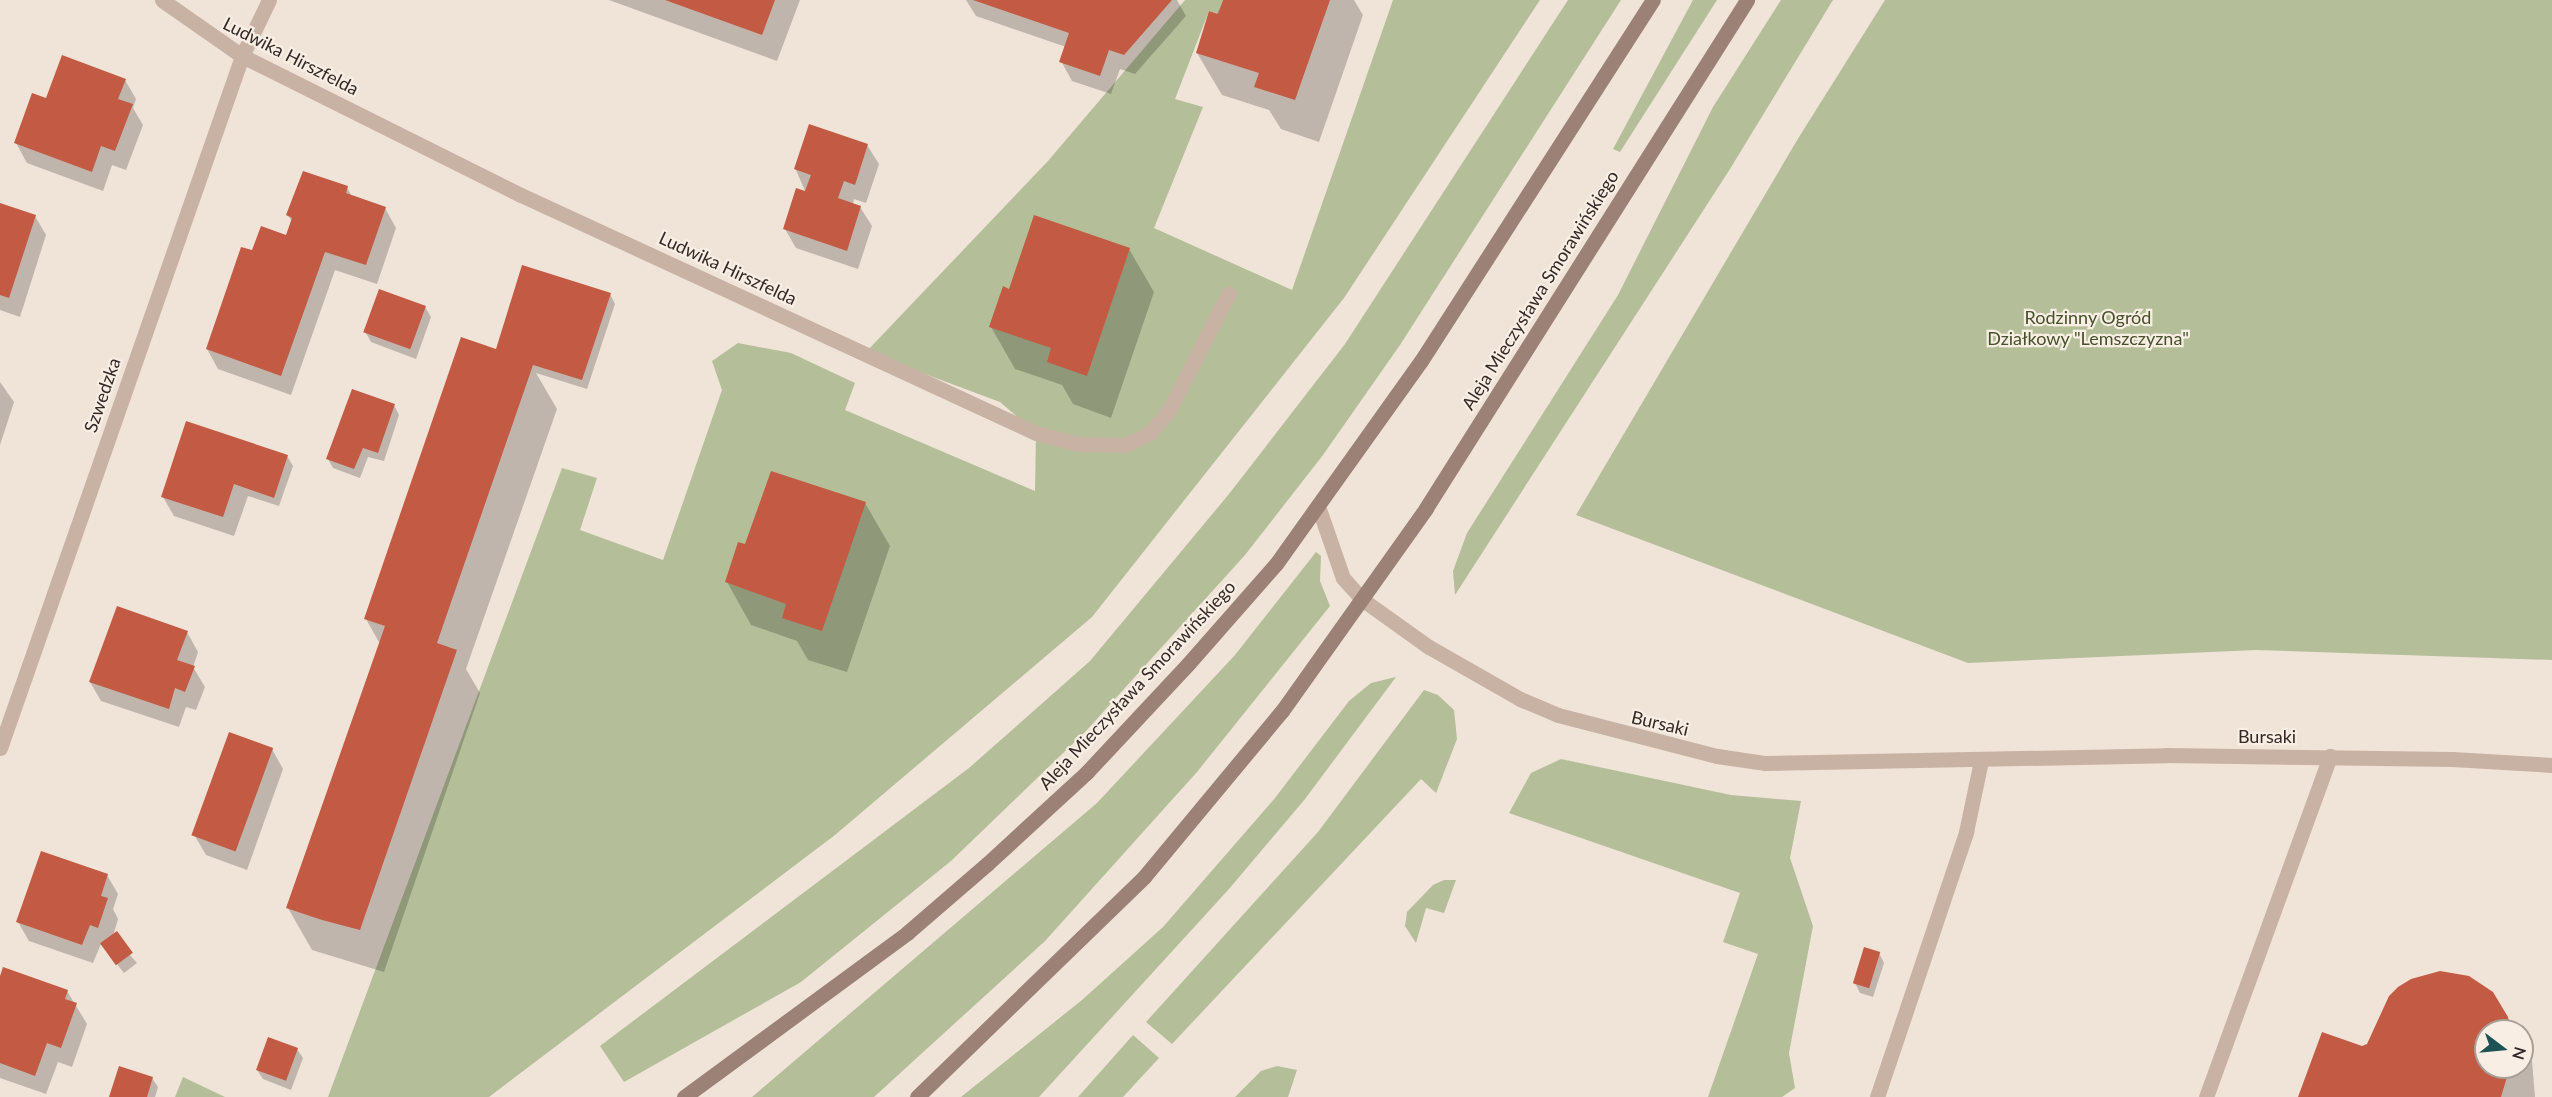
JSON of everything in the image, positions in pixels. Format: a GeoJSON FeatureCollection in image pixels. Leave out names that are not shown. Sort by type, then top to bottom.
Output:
{"type":"FeatureCollection","features":[{"type":"Feature","properties":{"kind":"main road","name":"Aleja Mieczysława Smorawińskiego"},"geometry":{"type":"LineString","coordinates":[[684,1097],[907,933],[1087,772],[1276,564],[1421,361],[1653,0]]}},
{"type":"Feature","properties":{"kind":"main road","name":"Aleja Mieczysława Smorawińskiego"},"geometry":{"type":"LineString","coordinates":[[917,1097],[1144,877],[1282,711],[1363,600],[1747,0]]}},
{"type":"Feature","properties":{"kind":"street","name":"Ludwika Hirszfelda"},"geometry":{"type":"LineString","coordinates":[[162,0],[242,56],[521,195],[1036,433],[1077,444],[1125,445],[1150,433],[1169,410],[1229,293]]}},
{"type":"Feature","properties":{"kind":"street","name":"Szwedzka"},"geometry":{"type":"LineString","coordinates":[[0,748],[242,56],[269,0]]}},
{"type":"Feature","properties":{"kind":"street"},"geometry":{"type":"LineString","coordinates":[[1318,506],[1343,578],[1363,600]]}},
{"type":"Feature","properties":{"kind":"street","name":"Bursaki"},"geometry":{"type":"LineString","coordinates":[[1363,600],[1429,647],[1520,699],[1606,730],[1765,764],[1981,761],[2166,755],[2330,756],[2552,765]]}},
{"type":"Feature","properties":{"kind":"street"},"geometry":{"type":"LineString","coordinates":[[2206,1097],[2330,756]]}},
{"type":"Feature","properties":{"kind":"street"},"geometry":{"type":"LineString","coordinates":[[1877,1097],[1966,832],[1981,761]]}},
{"type":"Feature","properties":{"kind":"green space"},"geometry":{"type":"Polygon","coordinates":[[[1185,0],[1223,0],[1218,14],[1209,11],[1175,99],[1203,107],[1154,228],[1292,290],[1393,0],[1540,0],[1344,298],[1092,617],[835,835],[489,1097],[328,1097],[562,468],[597,478],[580,530],[663,560],[722,390],[712,361],[738,343],[791,353],[855,383],[845,410],[1035,491],[1036,433],[1000,402],[866,352],[1048,161],[1185,0]]]}},
{"type":"Feature","properties":{"kind":"green space"},"geometry":{"type":"Polygon","coordinates":[[[1568,0],[1621,0],[1400,345],[1323,455],[1245,555],[1086,731],[951,861],[801,982],[624,1082],[600,1046],[969,768],[1090,661],[1229,494],[1345,344],[1568,0]]]}},
{"type":"Feature","properties":{"kind":"green space"},"geometry":{"type":"Polygon","coordinates":[[[1693,0],[1717,0],[1620,152],[1613,149],[1693,0]]]}},
{"type":"Feature","properties":{"kind":"green space"},"geometry":{"type":"Polygon","coordinates":[[[1781,0],[1833,0],[1730,169],[1455,595],[1453,571],[1467,533],[1618,295],[1713,107],[1781,0]]]}},
{"type":"Feature","properties":{"kind":"green space","name":"Rodzinny Ogród Działkowy \"Lemszczyzna\""},"geometry":{"type":"Polygon","coordinates":[[[1885,0],[2552,0],[2552,660],[2256,650],[1968,663],[1576,515],[1799,137],[1885,0]]]}},
{"type":"Feature","properties":{"kind":"green space"},"geometry":{"type":"Polygon","coordinates":[[[1316,552],[1321,556],[1320,581],[1330,606],[1197,772],[1045,941],[874,1097],[752,1097],[1097,803],[1235,655],[1316,552]]]}},
{"type":"Feature","properties":{"kind":"green space"},"geometry":{"type":"Polygon","coordinates":[[[1396,677],[1305,799],[1229,889],[1039,1097],[961,1097],[1082,1000],[1163,927],[1275,798],[1349,701],[1371,683],[1396,677]]]}},
{"type":"Feature","properties":{"kind":"green space"},"geometry":{"type":"Polygon","coordinates":[[[1424,690],[1438,695],[1454,710],[1457,739],[1436,793],[1421,779],[1172,1044],[1146,1022],[1318,832],[1424,690]]]}},
{"type":"Feature","properties":{"kind":"green space"},"geometry":{"type":"Polygon","coordinates":[[[1561,759],[1731,795],[1801,801],[1790,858],[1813,926],[1789,1053],[1795,1088],[1782,1097],[1708,1097],[1758,954],[1723,942],[1740,893],[1509,813],[1531,773],[1561,759]]]}},
{"type":"Feature","properties":{"kind":"green space"},"geometry":{"type":"Polygon","coordinates":[[[1444,880],[1456,880],[1444,913],[1426,908],[1416,943],[1405,926],[1407,912],[1433,885],[1444,880]]]}},
{"type":"Feature","properties":{"kind":"green space"},"geometry":{"type":"Polygon","coordinates":[[[1133,1035],[1159,1058],[1123,1097],[1078,1097],[1133,1035]]]}},
{"type":"Feature","properties":{"kind":"green space"},"geometry":{"type":"Polygon","coordinates":[[[1277,1066],[1297,1070],[1288,1097],[1235,1097],[1261,1071],[1277,1066]]]}},
{"type":"Feature","properties":{"kind":"green space"},"geometry":{"type":"Polygon","coordinates":[[[183,1077],[225,1097],[175,1097],[183,1077]]]}},
{"type":"Feature","properties":{"kind":"building"},"geometry":{"type":"Polygon","coordinates":[[[665,0],[775,0],[762,35],[665,0]]]}},
{"type":"Feature","properties":{"kind":"building"},"geometry":{"type":"Polygon","coordinates":[[[973,0],[1172,0],[1124,55],[1109,50],[1100,76],[1059,62],[1069,33],[973,0]]]}},
{"type":"Feature","properties":{"kind":"building"},"geometry":{"type":"Polygon","coordinates":[[[1223,0],[1330,0],[1295,100],[1254,87],[1259,73],[1196,53],[1209,11],[1218,14],[1223,0]]]}},
{"type":"Feature","properties":{"kind":"building"},"geometry":{"type":"Polygon","coordinates":[[[62,55],[126,79],[118,99],[133,104],[115,151],[101,146],[92,172],[14,143],[32,93],[46,98],[62,55]]]}},
{"type":"Feature","properties":{"kind":"building"},"geometry":{"type":"Polygon","coordinates":[[[809,124],[868,144],[855,185],[844,181],[838,198],[861,206],[847,251],[783,229],[796,188],[805,191],[811,175],[794,169],[809,124]]]}},
{"type":"Feature","properties":{"kind":"building"},"geometry":{"type":"Polygon","coordinates":[[[303,171],[348,186],[346,193],[386,207],[366,265],[325,252],[281,376],[206,349],[241,247],[252,250],[261,226],[286,235],[292,218],[286,215],[303,171]]]}},
{"type":"Feature","properties":{"kind":"building"},"geometry":{"type":"Polygon","coordinates":[[[0,203],[36,215],[9,298],[0,295],[0,203]]]}},
{"type":"Feature","properties":{"kind":"building"},"geometry":{"type":"Polygon","coordinates":[[[1034,215],[1130,248],[1087,376],[1047,362],[1051,348],[989,327],[1003,286],[1009,289],[1034,215]]]}},
{"type":"Feature","properties":{"kind":"building"},"geometry":{"type":"Polygon","coordinates":[[[522,265],[611,293],[582,380],[533,365],[437,643],[457,650],[360,930],[286,908],[385,626],[364,619],[461,337],[496,349],[522,265]]]}},
{"type":"Feature","properties":{"kind":"building"},"geometry":{"type":"Polygon","coordinates":[[[379,289],[426,306],[410,349],[363,332],[379,289]]]}},
{"type":"Feature","properties":{"kind":"building"},"geometry":{"type":"Polygon","coordinates":[[[352,389],[395,404],[378,453],[363,448],[354,469],[326,459],[352,389]]]}},
{"type":"Feature","properties":{"kind":"building"},"geometry":{"type":"Polygon","coordinates":[[[186,421],[288,455],[274,498],[234,484],[223,517],[161,497],[186,421]]]}},
{"type":"Feature","properties":{"kind":"building"},"geometry":{"type":"Polygon","coordinates":[[[771,471],[866,502],[822,631],[782,618],[786,604],[725,582],[738,542],[745,544],[771,471]]]}},
{"type":"Feature","properties":{"kind":"building"},"geometry":{"type":"Polygon","coordinates":[[[117,606],[188,631],[177,660],[195,666],[185,692],[175,688],[169,709],[89,682],[117,606]]]}},
{"type":"Feature","properties":{"kind":"building"},"geometry":{"type":"Polygon","coordinates":[[[229,732],[273,748],[236,851],[191,835],[229,732]]]}},
{"type":"Feature","properties":{"kind":"building"},"geometry":{"type":"Polygon","coordinates":[[[41,851],[108,874],[101,896],[108,898],[98,928],[90,925],[82,945],[16,922],[41,851]]]}},
{"type":"Feature","properties":{"kind":"building"},"geometry":{"type":"Polygon","coordinates":[[[117,931],[133,953],[116,965],[100,943],[117,931]]]}},
{"type":"Feature","properties":{"kind":"building"},"geometry":{"type":"Polygon","coordinates":[[[1864,947],[1880,952],[1869,988],[1853,983],[1864,947]]]}},
{"type":"Feature","properties":{"kind":"building"},"geometry":{"type":"Polygon","coordinates":[[[3,967],[68,990],[65,999],[77,1003],[61,1048],[47,1043],[35,1076],[0,1063],[0,976],[3,967]]]}},
{"type":"Feature","properties":{"kind":"building"},"geometry":{"type":"Polygon","coordinates":[[[2440,971],[2469,976],[2493,992],[2508,1019],[2474,1019],[2474,1079],[2506,1079],[2501,1097],[2298,1097],[2322,1032],[2362,1046],[2367,1044],[2389,996],[2411,979],[2440,971]]]}},
{"type":"Feature","properties":{"kind":"building"},"geometry":{"type":"Polygon","coordinates":[[[268,1037],[298,1048],[286,1081],[256,1070],[268,1037]]]}},
{"type":"Feature","properties":{"kind":"building"},"geometry":{"type":"Polygon","coordinates":[[[119,1066],[153,1077],[147,1097],[109,1097],[119,1066]]]}}]}
